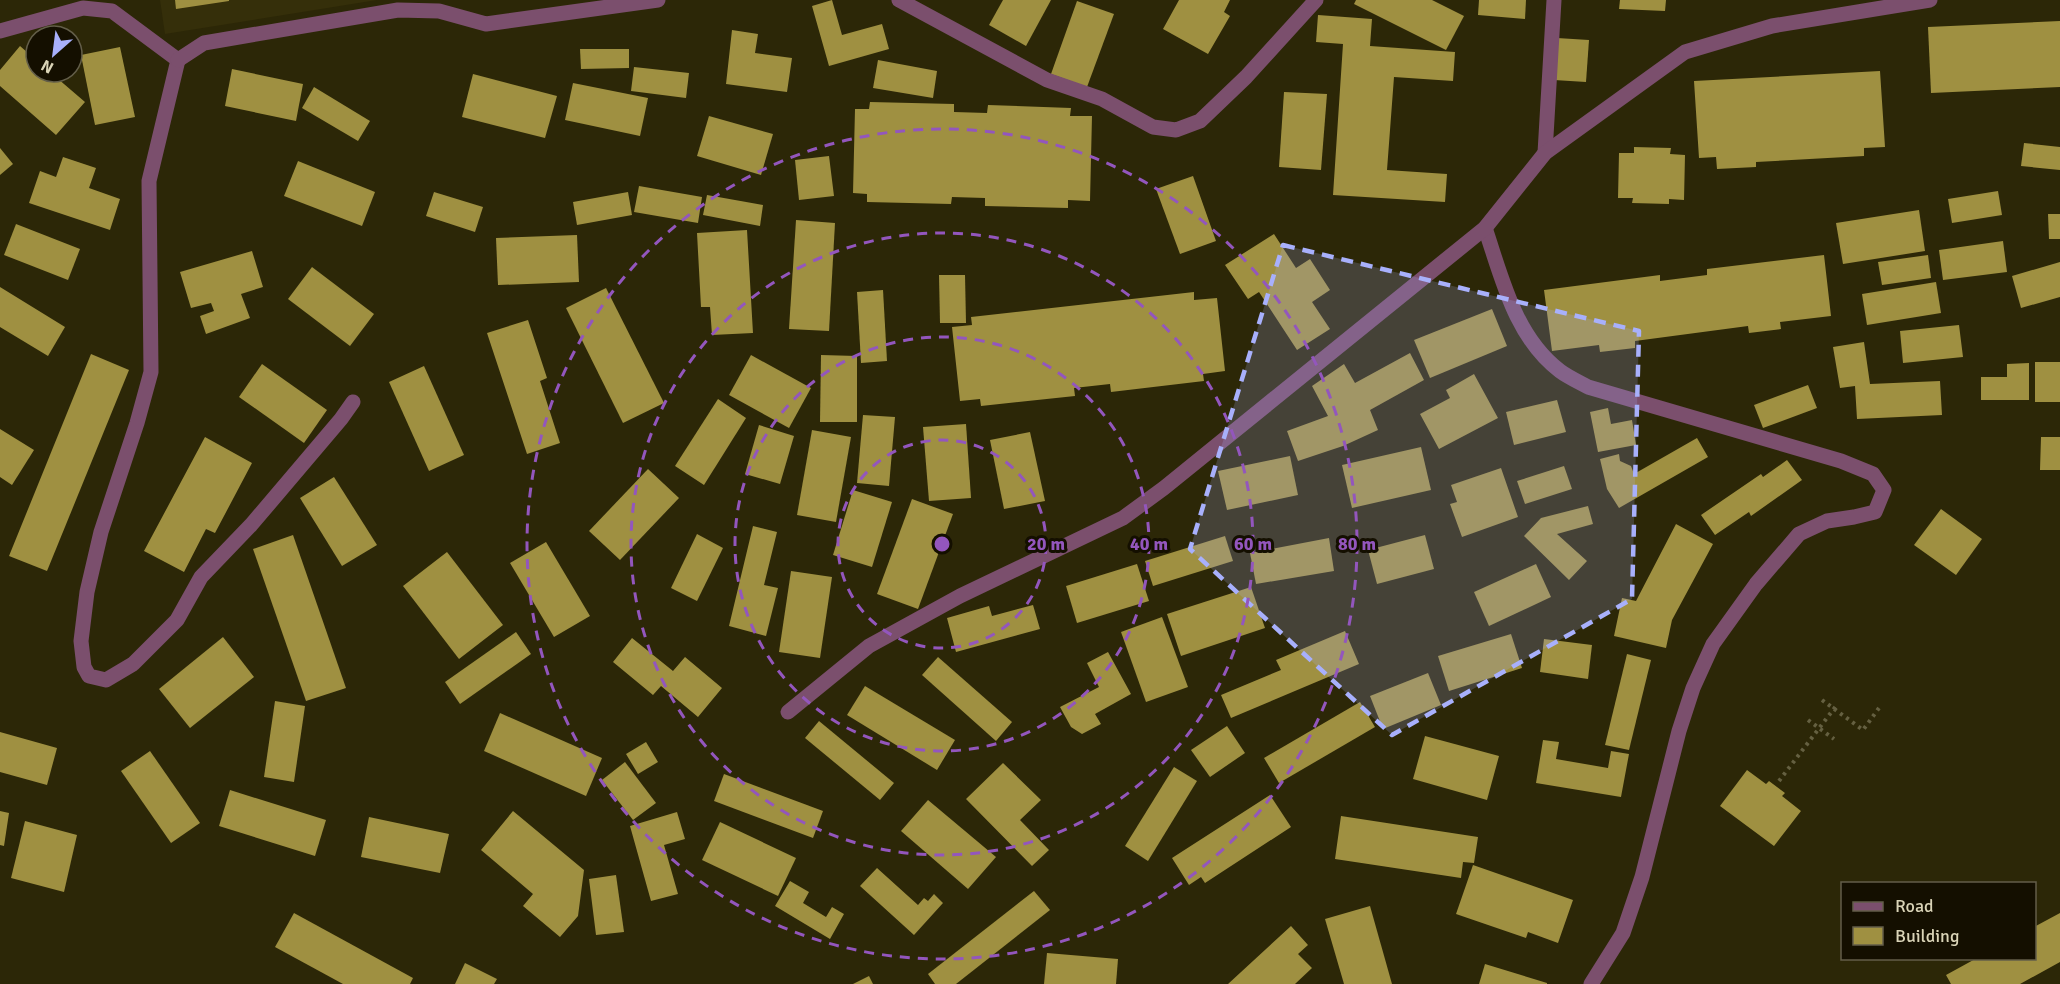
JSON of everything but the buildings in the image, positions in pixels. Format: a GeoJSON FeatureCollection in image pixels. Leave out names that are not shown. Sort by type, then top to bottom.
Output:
{"type":"FeatureCollection","features":[{"type":"Feature","properties":{"kind":"street"},"geometry":{"type":"LineString","coordinates":[[353,402],[251,525],[201,577],[177,620],[133,664],[106,680],[89,676],[84,667],[81,641],[87,592],[101,532],[137,423],[151,372],[149,181],[178,60],[204,43],[398,10],[439,11],[486,24],[658,0]]}},
{"type":"Feature","properties":{"kind":"street"},"geometry":{"type":"LineString","coordinates":[[899,0],[1047,80],[1102,99],[1153,127],[1176,130],[1200,121],[1246,77],[1316,0]]}},
{"type":"Feature","properties":{"kind":"street"},"geometry":{"type":"LineString","coordinates":[[1545,153],[1554,0]]}},
{"type":"Feature","properties":{"kind":"street"},"geometry":{"type":"LineString","coordinates":[[788,712],[869,646],[960,596],[1123,518],[1164,488],[1485,228],[1545,153],[1686,52],[1772,26],[1930,0]]}},
{"type":"Feature","properties":{"kind":"street"},"geometry":{"type":"LineString","coordinates":[[0,31],[83,8],[112,11],[178,60]]}},
{"type":"Feature","properties":{"kind":"street"},"geometry":{"type":"LineString","coordinates":[[1485,228],[1509,299],[1530,341],[1560,371],[1588,387],[1841,461],[1873,474],[1884,490],[1875,512],[1827,521],[1799,534],[1756,584],[1713,644],[1693,688],[1679,731],[1642,877],[1623,933],[1591,984]]}},
{"type":"Feature","properties":{"kind":"path"},"geometry":{"type":"LineString","coordinates":[[1822,700],[1835,707],[1863,730],[1879,708]]}},
{"type":"Feature","properties":{"kind":"path"},"geometry":{"type":"LineString","coordinates":[[1779,781],[1835,707]]}},
{"type":"Feature","properties":{"kind":"path"},"geometry":{"type":"LineString","coordinates":[[1808,720],[1834,739]]}},
{"type":"Feature","properties":{"kind":"highlighted area"},"geometry":{"type":"Polygon","coordinates":[[[1283,245],[1639,331],[1632,599],[1392,735],[1190,549],[1283,245]]]}},
{"type":"Feature","properties":{"kind":"shaded area"},"geometry":{"type":"Polygon","coordinates":[[[160,0],[377,0],[165,34],[160,0]]]}}]}
